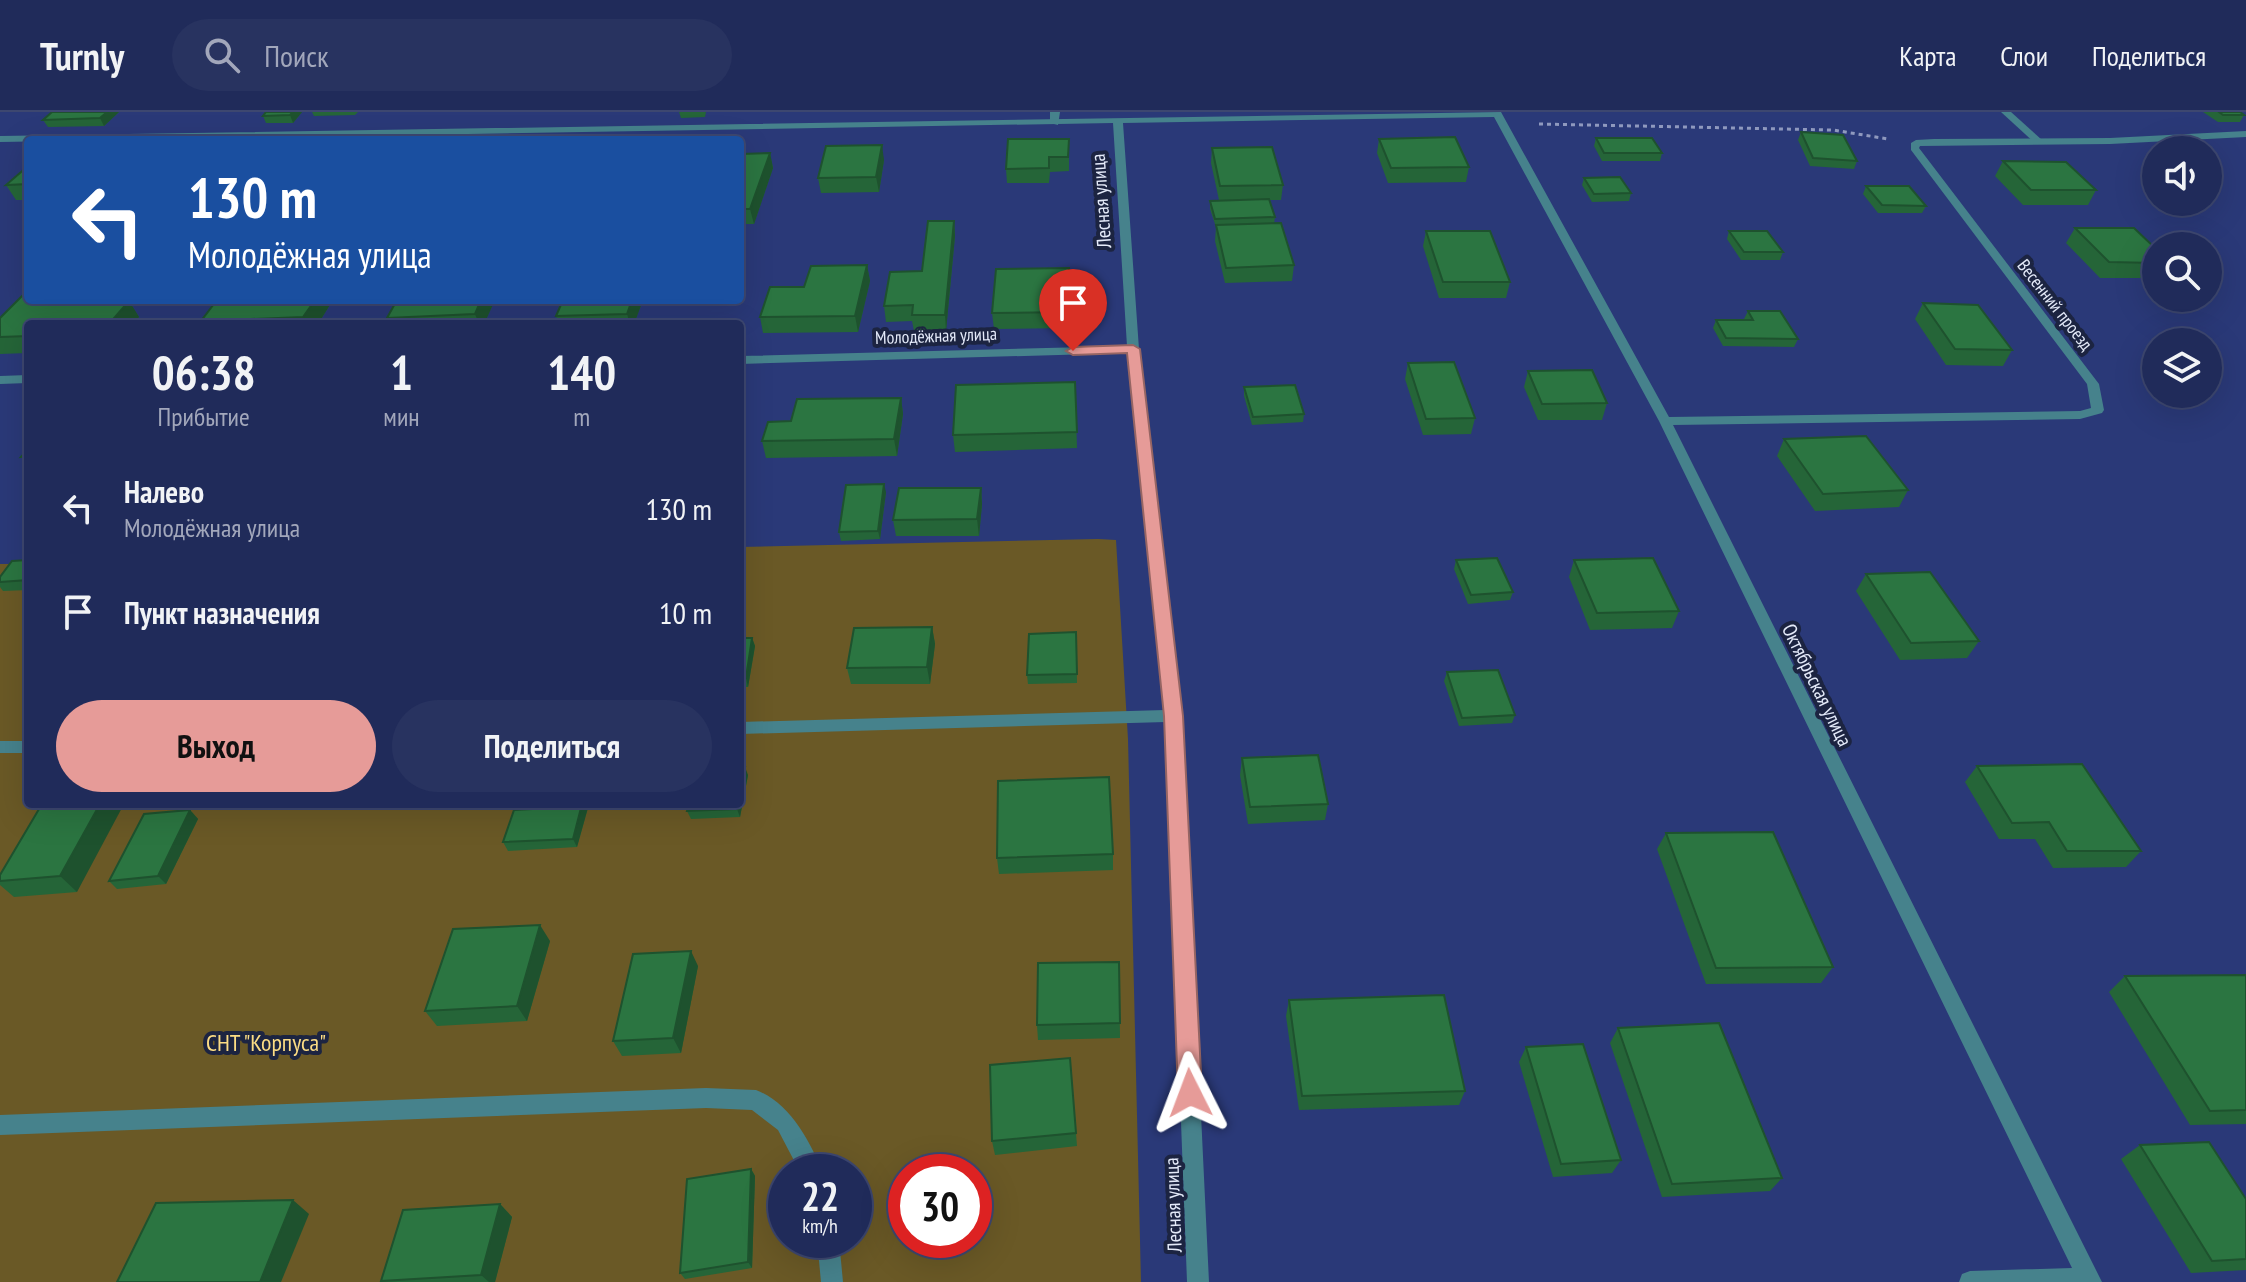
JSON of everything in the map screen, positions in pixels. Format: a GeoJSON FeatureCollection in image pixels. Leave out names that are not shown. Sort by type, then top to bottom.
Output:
{"type":"FeatureCollection","features":[{"type":"Feature","properties":{"kind":"street"},"geometry":{"type":"LineString","coordinates":[[2006,112],[2039,142]]}},
{"type":"Feature","properties":{"kind":"street"},"geometry":{"type":"LineString","coordinates":[[151,136],[1055,118],[1118,122],[1498,116]]}},
{"type":"Feature","properties":{"kind":"street","name":"Октябрьская улица"},"geometry":{"type":"LineString","coordinates":[[1498,116],[1665,421],[2090,1280]]}},
{"type":"Feature","properties":{"kind":"street","name":"Лесная улица"},"geometry":{"type":"LineString","coordinates":[[1118,122],[1133,349],[1174,716],[1198,1282]]}},
{"type":"Feature","properties":{"kind":"street"},"geometry":{"type":"LineString","coordinates":[[1916,143],[2246,134]]}},
{"type":"Feature","properties":{"kind":"street"},"geometry":{"type":"LineString","coordinates":[[0,139],[24,139]]}},
{"type":"Feature","properties":{"kind":"street","name":"Весенний проезд"},"geometry":{"type":"LineString","coordinates":[[1665,421],[2080,415],[2098,410],[2093,384],[1916,155],[1916,143]]}},
{"type":"Feature","properties":{"kind":"street","name":"Молодёжная улица"},"geometry":{"type":"LineString","coordinates":[[744,360],[1133,349]]}},
{"type":"Feature","properties":{"kind":"street"},"geometry":{"type":"LineString","coordinates":[[0,380],[24,379]]}},
{"type":"Feature","properties":{"kind":"street"},"geometry":{"type":"LineString","coordinates":[[744,728],[1174,716]]}},
{"type":"Feature","properties":{"kind":"street"},"geometry":{"type":"LineString","coordinates":[[0,747],[24,747]]}},
{"type":"Feature","properties":{"kind":"street"},"geometry":{"type":"LineString","coordinates":[[0,1125],[706,1098],[756,1100],[785,1123],[802,1154]]}},
{"type":"Feature","properties":{"kind":"street"},"geometry":{"type":"LineString","coordinates":[[830,1258],[832,1282]]}},
{"type":"Feature","properties":{"kind":"street"},"geometry":{"type":"LineString","coordinates":[[1970,1282],[2090,1280]]}},
{"type":"Feature","properties":{"kind":"path"},"geometry":{"type":"LineString","coordinates":[[1498,116],[1833,130],[1916,143]]}},
{"type":"Feature","properties":{"kind":"green space","name":"СНТ \"Корпуса\""},"geometry":{"type":"Polygon","coordinates":[[[1116,540],[1128,739],[1141,1282],[0,1282],[0,564],[24,564],[24,808],[744,808],[744,547],[1116,540]]]}},
{"type":"Feature","properties":{"kind":"building"},"geometry":{"type":"Polygon","coordinates":[[[52,112],[107,112],[100,118],[43,120],[52,112]]]}},
{"type":"Feature","properties":{"kind":"building"},"geometry":{"type":"Polygon","coordinates":[[[266,112],[293,112],[290,115],[263,116],[266,112]]]}},
{"type":"Feature","properties":{"kind":"building"},"geometry":{"type":"Polygon","coordinates":[[[2219,112],[2240,112],[2244,115],[2223,115],[2219,112]]]}},
{"type":"Feature","properties":{"kind":"building"},"geometry":{"type":"Polygon","coordinates":[[[1801,132],[1843,135],[1857,161],[1813,158],[1801,132]]]}},
{"type":"Feature","properties":{"kind":"building"},"geometry":{"type":"Polygon","coordinates":[[[1455,137],[1469,167],[1391,168],[1379,139],[1455,137]]]}},
{"type":"Feature","properties":{"kind":"building"},"geometry":{"type":"Polygon","coordinates":[[[1596,138],[1652,138],[1662,153],[1604,153],[1596,138]]]}},
{"type":"Feature","properties":{"kind":"building"},"geometry":{"type":"Polygon","coordinates":[[[1008,139],[1069,139],[1068,157],[1049,157],[1049,168],[1006,169],[1008,139]]]}},
{"type":"Feature","properties":{"kind":"building"},"geometry":{"type":"Polygon","coordinates":[[[882,145],[876,177],[818,178],[826,146],[882,145]]]}},
{"type":"Feature","properties":{"kind":"building"},"geometry":{"type":"Polygon","coordinates":[[[1272,147],[1283,185],[1220,186],[1212,148],[1272,147]]]}},
{"type":"Feature","properties":{"kind":"building"},"geometry":{"type":"Polygon","coordinates":[[[770,153],[750,209],[744,209],[744,154],[770,153]]]}},
{"type":"Feature","properties":{"kind":"building"},"geometry":{"type":"Polygon","coordinates":[[[2003,161],[2066,162],[2096,190],[2031,190],[2003,161]]]}},
{"type":"Feature","properties":{"kind":"building"},"geometry":{"type":"Polygon","coordinates":[[[24,169],[24,184],[6,185],[24,169]]]}},
{"type":"Feature","properties":{"kind":"building"},"geometry":{"type":"Polygon","coordinates":[[[1620,177],[1631,193],[1594,194],[1584,178],[1620,177]]]}},
{"type":"Feature","properties":{"kind":"building"},"geometry":{"type":"Polygon","coordinates":[[[1866,186],[1909,186],[1926,206],[1882,205],[1866,186]]]}},
{"type":"Feature","properties":{"kind":"building"},"geometry":{"type":"Polygon","coordinates":[[[1269,199],[1275,217],[1215,219],[1210,201],[1269,199]]]}},
{"type":"Feature","properties":{"kind":"building"},"geometry":{"type":"Polygon","coordinates":[[[928,221],[954,221],[945,315],[912,315],[913,305],[884,306],[890,272],[922,271],[928,221]]]}},
{"type":"Feature","properties":{"kind":"building"},"geometry":{"type":"Polygon","coordinates":[[[1281,223],[1294,265],[1226,268],[1216,225],[1281,223]]]}},
{"type":"Feature","properties":{"kind":"building"},"geometry":{"type":"Polygon","coordinates":[[[2075,228],[2134,228],[2142,236],[2142,263],[2109,262],[2075,228]]]}},
{"type":"Feature","properties":{"kind":"building"},"geometry":{"type":"Polygon","coordinates":[[[1426,231],[1490,231],[1510,282],[1443,282],[1426,231]]]}},
{"type":"Feature","properties":{"kind":"building"},"geometry":{"type":"Polygon","coordinates":[[[1729,231],[1767,231],[1783,252],[1744,252],[1729,231]]]}},
{"type":"Feature","properties":{"kind":"building"},"geometry":{"type":"Polygon","coordinates":[[[867,265],[855,316],[760,317],[770,287],[804,287],[811,266],[867,265]]]}},
{"type":"Feature","properties":{"kind":"building"},"geometry":{"type":"Polygon","coordinates":[[[1069,268],[1069,312],[992,313],[996,269],[1069,268]]]}},
{"type":"Feature","properties":{"kind":"building"},"geometry":{"type":"Polygon","coordinates":[[[24,294],[24,304],[126,304],[112,320],[24,320],[24,336],[0,337],[0,318],[24,294]]]}},
{"type":"Feature","properties":{"kind":"building"},"geometry":{"type":"Polygon","coordinates":[[[1923,303],[1978,305],[2012,350],[1955,349],[1923,303]]]}},
{"type":"Feature","properties":{"kind":"building"},"geometry":{"type":"Polygon","coordinates":[[[214,304],[312,304],[303,317],[202,320],[214,304]]]}},
{"type":"Feature","properties":{"kind":"building"},"geometry":{"type":"Polygon","coordinates":[[[395,304],[479,304],[475,314],[387,318],[395,304]]]}},
{"type":"Feature","properties":{"kind":"building"},"geometry":{"type":"Polygon","coordinates":[[[561,304],[631,304],[627,314],[556,316],[561,304]]]}},
{"type":"Feature","properties":{"kind":"building"},"geometry":{"type":"Polygon","coordinates":[[[1748,311],[1780,311],[1798,339],[1726,338],[1716,320],[1753,320],[1748,311]]]}},
{"type":"Feature","properties":{"kind":"building"},"geometry":{"type":"Polygon","coordinates":[[[1454,362],[1475,418],[1426,419],[1408,363],[1454,362]]]}},
{"type":"Feature","properties":{"kind":"building"},"geometry":{"type":"Polygon","coordinates":[[[1592,370],[1607,403],[1542,404],[1528,371],[1592,370]]]}},
{"type":"Feature","properties":{"kind":"building"},"geometry":{"type":"Polygon","coordinates":[[[1075,382],[1077,432],[953,435],[956,385],[1075,382]]]}},
{"type":"Feature","properties":{"kind":"building"},"geometry":{"type":"Polygon","coordinates":[[[1295,385],[1304,414],[1253,417],[1244,387],[1295,385]]]}},
{"type":"Feature","properties":{"kind":"building"},"geometry":{"type":"Polygon","coordinates":[[[901,398],[894,439],[762,441],[768,422],[791,421],[797,399],[901,398]]]}},
{"type":"Feature","properties":{"kind":"building"},"geometry":{"type":"Polygon","coordinates":[[[1866,436],[1908,490],[1823,494],[1784,439],[1866,436]]]}},
{"type":"Feature","properties":{"kind":"building"},"geometry":{"type":"Polygon","coordinates":[[[884,484],[878,531],[839,532],[846,485],[884,484]]]}},
{"type":"Feature","properties":{"kind":"building"},"geometry":{"type":"Polygon","coordinates":[[[899,488],[981,488],[977,519],[893,520],[899,488]]]}},
{"type":"Feature","properties":{"kind":"building"},"geometry":{"type":"Polygon","coordinates":[[[1497,558],[1513,592],[1471,595],[1456,560],[1497,558]]]}},
{"type":"Feature","properties":{"kind":"building"},"geometry":{"type":"Polygon","coordinates":[[[1653,558],[1679,611],[1597,613],[1574,560],[1653,558]]]}},
{"type":"Feature","properties":{"kind":"building"},"geometry":{"type":"Polygon","coordinates":[[[24,560],[24,580],[0,582],[0,577],[12,561],[24,560]]]}},
{"type":"Feature","properties":{"kind":"building"},"geometry":{"type":"Polygon","coordinates":[[[1930,572],[1979,641],[1911,643],[1866,574],[1930,572]]]}},
{"type":"Feature","properties":{"kind":"building"},"geometry":{"type":"Polygon","coordinates":[[[932,627],[927,667],[847,668],[854,628],[932,627]]]}},
{"type":"Feature","properties":{"kind":"building"},"geometry":{"type":"Polygon","coordinates":[[[1076,632],[1077,674],[1027,675],[1029,634],[1076,632]]]}},
{"type":"Feature","properties":{"kind":"building"},"geometry":{"type":"Polygon","coordinates":[[[744,638],[752,638],[746,678],[744,638]]]}},
{"type":"Feature","properties":{"kind":"building"},"geometry":{"type":"Polygon","coordinates":[[[1498,670],[1515,715],[1462,718],[1447,672],[1498,670]]]}},
{"type":"Feature","properties":{"kind":"building"},"geometry":{"type":"Polygon","coordinates":[[[1318,755],[1328,804],[1250,807],[1242,758],[1318,755]]]}},
{"type":"Feature","properties":{"kind":"building"},"geometry":{"type":"Polygon","coordinates":[[[2082,764],[2141,851],[2067,851],[2049,822],[2012,823],[1977,766],[2082,764]]]}},
{"type":"Feature","properties":{"kind":"building"},"geometry":{"type":"Polygon","coordinates":[[[1109,777],[1113,854],[997,858],[998,781],[1109,777]]]}},
{"type":"Feature","properties":{"kind":"building"},"geometry":{"type":"Polygon","coordinates":[[[40,808],[98,808],[60,876],[0,881],[0,875],[40,808]]]}},
{"type":"Feature","properties":{"kind":"building"},"geometry":{"type":"Polygon","coordinates":[[[581,808],[573,839],[503,842],[514,810],[581,808]]]}},
{"type":"Feature","properties":{"kind":"building"},"geometry":{"type":"Polygon","coordinates":[[[688,808],[737,808],[737,809],[687,811],[688,808]]]}},
{"type":"Feature","properties":{"kind":"building"},"geometry":{"type":"Polygon","coordinates":[[[190,810],[158,876],[109,881],[144,814],[190,810]]]}},
{"type":"Feature","properties":{"kind":"building"},"geometry":{"type":"Polygon","coordinates":[[[1773,832],[1833,967],[1716,968],[1666,833],[1773,832]]]}},
{"type":"Feature","properties":{"kind":"building"},"geometry":{"type":"Polygon","coordinates":[[[540,925],[517,1006],[425,1011],[453,929],[540,925]]]}},
{"type":"Feature","properties":{"kind":"building"},"geometry":{"type":"Polygon","coordinates":[[[691,951],[673,1038],[613,1041],[633,954],[691,951]]]}},
{"type":"Feature","properties":{"kind":"building"},"geometry":{"type":"Polygon","coordinates":[[[1119,962],[1120,1023],[1037,1025],[1038,963],[1119,962]]]}},
{"type":"Feature","properties":{"kind":"building"},"geometry":{"type":"Polygon","coordinates":[[[2246,975],[2246,1110],[2210,1111],[2125,976],[2246,975]]]}},
{"type":"Feature","properties":{"kind":"building"},"geometry":{"type":"Polygon","coordinates":[[[1444,995],[1465,1091],[1302,1096],[1289,1000],[1444,995]]]}},
{"type":"Feature","properties":{"kind":"building"},"geometry":{"type":"Polygon","coordinates":[[[1719,1023],[1782,1178],[1672,1184],[1618,1028],[1719,1023]]]}},
{"type":"Feature","properties":{"kind":"building"},"geometry":{"type":"Polygon","coordinates":[[[1583,1044],[1621,1160],[1561,1164],[1526,1047],[1583,1044]]]}},
{"type":"Feature","properties":{"kind":"building"},"geometry":{"type":"Polygon","coordinates":[[[1070,1058],[1076,1133],[992,1141],[990,1065],[1070,1058]]]}},
{"type":"Feature","properties":{"kind":"building"},"geometry":{"type":"Polygon","coordinates":[[[2209,1142],[2246,1199],[2246,1259],[2212,1261],[2140,1145],[2209,1142]]]}},
{"type":"Feature","properties":{"kind":"building"},"geometry":{"type":"Polygon","coordinates":[[[751,1169],[748,1262],[680,1273],[687,1179],[751,1169]]]}},
{"type":"Feature","properties":{"kind":"building"},"geometry":{"type":"Polygon","coordinates":[[[293,1200],[260,1282],[117,1282],[156,1203],[293,1200]]]}},
{"type":"Feature","properties":{"kind":"building"},"geometry":{"type":"Polygon","coordinates":[[[500,1204],[481,1275],[381,1281],[403,1210],[500,1204]]]}},
{"type":"Feature","properties":{"kind":"route"},"geometry":{"type":"LineString","coordinates":[[1073,351],[1133,349],[1174,716],[1190,1093]]}}]}
